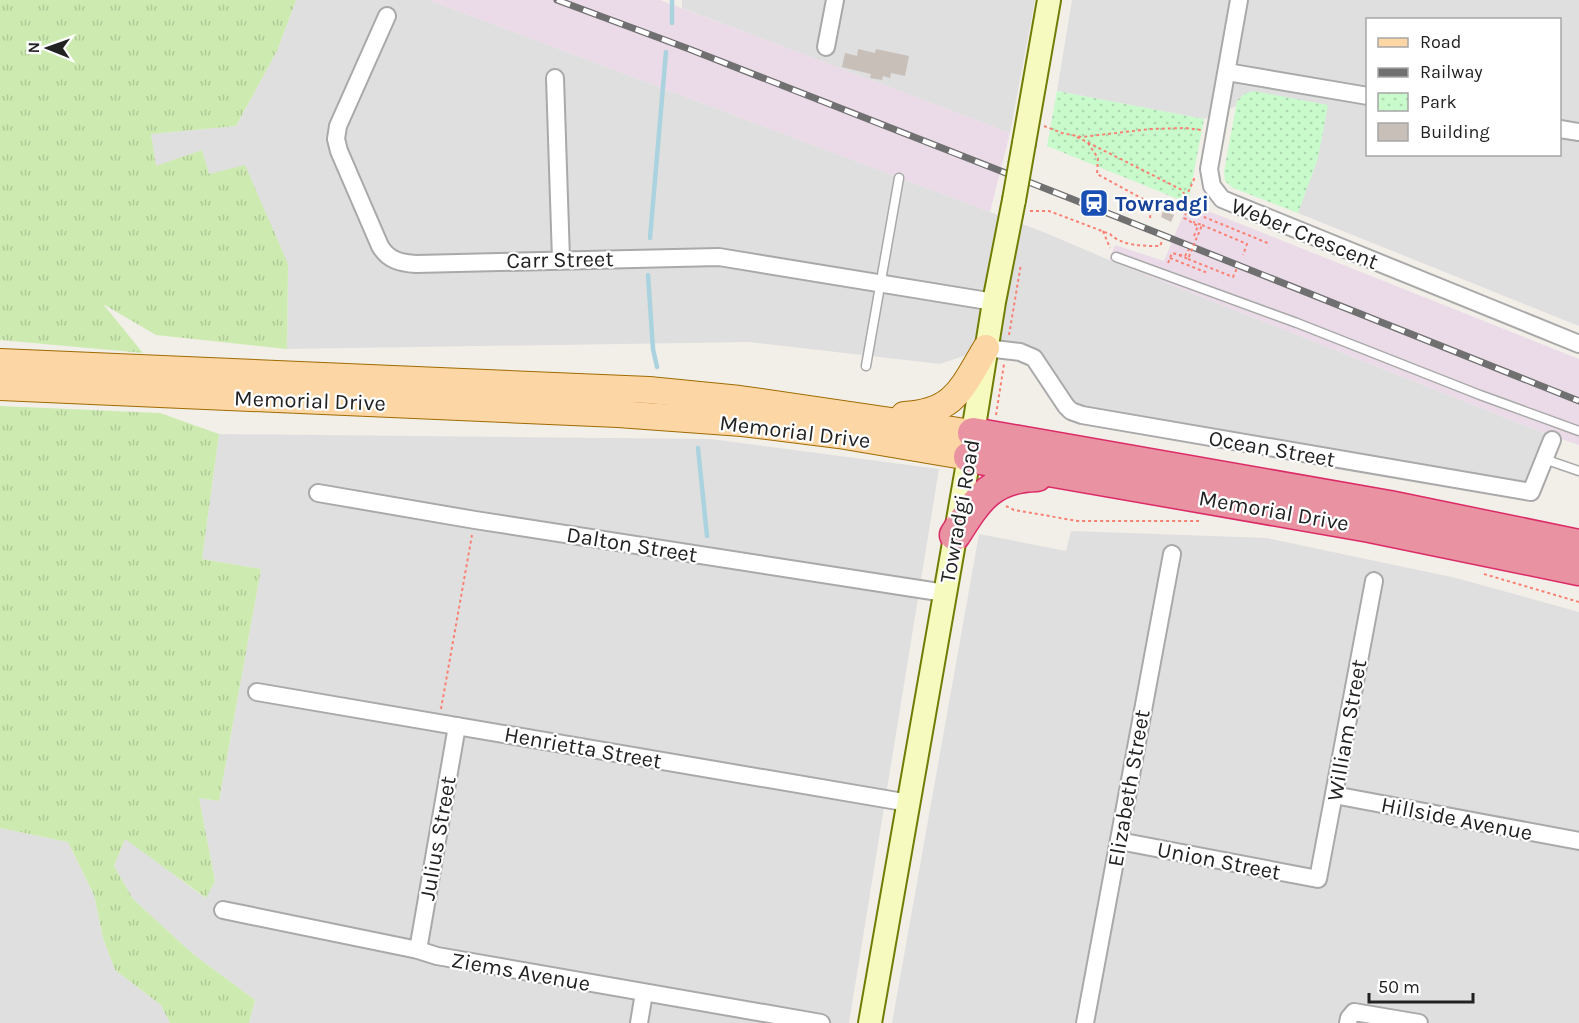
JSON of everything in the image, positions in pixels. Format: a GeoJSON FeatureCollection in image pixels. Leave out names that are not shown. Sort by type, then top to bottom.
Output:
{"type":"FeatureCollection","features":[{"type":"Feature","properties":{"kind":"highway","name":"Memorial Drive"},"geometry":{"type":"LineString","coordinates":[[980,437],[1079,476],[1380,529],[1579,570]]}},
{"type":"Feature","properties":{"kind":"highway","name":"Memorial Drive"},"geometry":{"type":"LineString","coordinates":[[980,437],[1389,506],[1579,545]]}},
{"type":"Feature","properties":{"kind":"highway"},"geometry":{"type":"LineString","coordinates":[[955,535],[985,492],[1002,482],[1028,476],[1079,476]]}},
{"type":"Feature","properties":{"kind":"main road","name":"Towradgi Road"},"geometry":{"type":"LineString","coordinates":[[870,1023],[955,535],[980,437],[996,349],[994,302],[1019,206],[1024,143],[1049,0]]}},
{"type":"Feature","properties":{"kind":"main road"},"geometry":{"type":"LineString","coordinates":[[858,415],[919,414],[939,409],[954,398],[996,349]]}},
{"type":"Feature","properties":{"kind":"main road","name":"Memorial Drive"},"geometry":{"type":"LineString","coordinates":[[0,362],[649,390],[729,397],[858,415],[980,437]]}},
{"type":"Feature","properties":{"kind":"main road","name":"Memorial Drive"},"geometry":{"type":"LineString","coordinates":[[0,387],[618,414],[742,423],[839,435],[980,437]]}},
{"type":"Feature","properties":{"kind":"street"},"geometry":{"type":"LineString","coordinates":[[826,47],[835,0]]}},
{"type":"Feature","properties":{"kind":"street","name":"Weber Crescent"},"geometry":{"type":"LineString","coordinates":[[1239,0],[1209,178],[1216,193],[1228,203],[1579,344]]}},
{"type":"Feature","properties":{"kind":"street","name":"Carr Street"},"geometry":{"type":"LineString","coordinates":[[387,16],[338,126],[336,138],[339,151],[384,252],[395,261],[408,264],[719,257],[994,302]]}},
{"type":"Feature","properties":{"kind":"street"},"geometry":{"type":"LineString","coordinates":[[1227,72],[1366,96]]}},
{"type":"Feature","properties":{"kind":"street"},"geometry":{"type":"LineString","coordinates":[[555,78],[561,259]]}},
{"type":"Feature","properties":{"kind":"street"},"geometry":{"type":"LineString","coordinates":[[1561,129],[1579,132]]}},
{"type":"Feature","properties":{"kind":"street","name":"Ocean Street"},"geometry":{"type":"LineString","coordinates":[[996,349],[1020,352],[1034,358],[1066,406],[1071,411],[1082,415],[1531,492],[1552,440]]}},
{"type":"Feature","properties":{"kind":"street","name":"Dalton Street"},"geometry":{"type":"LineString","coordinates":[[318,493],[475,520],[945,593]]}},
{"type":"Feature","properties":{"kind":"street","name":"Elizabeth Street"},"geometry":{"type":"LineString","coordinates":[[1085,1023],[1172,554]]}},
{"type":"Feature","properties":{"kind":"street","name":"William Street"},"geometry":{"type":"LineString","coordinates":[[1318,879],[1374,581]]}},
{"type":"Feature","properties":{"kind":"street","name":"Henrietta Street"},"geometry":{"type":"LineString","coordinates":[[256,692],[909,803]]}},
{"type":"Feature","properties":{"kind":"street","name":"Julius Street"},"geometry":{"type":"LineString","coordinates":[[418,950],[457,726]]}},
{"type":"Feature","properties":{"kind":"street","name":"Hillside Avenue"},"geometry":{"type":"LineString","coordinates":[[1334,795],[1579,841]]}},
{"type":"Feature","properties":{"kind":"street","name":"Union Street"},"geometry":{"type":"LineString","coordinates":[[1119,841],[1318,879]]}},
{"type":"Feature","properties":{"kind":"street","name":"Ziems Avenue"},"geometry":{"type":"LineString","coordinates":[[223,909],[437,956],[821,1023]]}},
{"type":"Feature","properties":{"kind":"street"},"geometry":{"type":"LineString","coordinates":[[639,1023],[644,993]]}},
{"type":"Feature","properties":{"kind":"street"},"geometry":{"type":"LineString","coordinates":[[1351,1018],[1419,1023]]}},
{"type":"Feature","properties":{"kind":"lane"},"geometry":{"type":"LineString","coordinates":[[866,366],[899,178]]}},
{"type":"Feature","properties":{"kind":"lane"},"geometry":{"type":"LineString","coordinates":[[1116,257],[1297,323],[1579,431]]}},
{"type":"Feature","properties":{"kind":"lane"},"geometry":{"type":"LineString","coordinates":[[1544,459],[1579,471]]}},
{"type":"Feature","properties":{"kind":"path"},"geometry":{"type":"LineString","coordinates":[[1043,125],[1085,140],[1182,190],[1186,197],[1187,210],[1184,218],[1247,244],[1243,255]]}},
{"type":"Feature","properties":{"kind":"path"},"geometry":{"type":"LineString","coordinates":[[1071,135],[1093,137],[1167,128],[1216,132]]}},
{"type":"Feature","properties":{"kind":"path"},"geometry":{"type":"LineString","coordinates":[[1085,140],[1094,149],[1098,158],[1097,174],[1152,204],[1150,218]]}},
{"type":"Feature","properties":{"kind":"path"},"geometry":{"type":"LineString","coordinates":[[1186,197],[1195,176]]}},
{"type":"Feature","properties":{"kind":"path"},"geometry":{"type":"LineString","coordinates":[[1019,206],[1049,211],[1110,234],[1116,240],[1139,246],[1160,246],[1163,239]]}},
{"type":"Feature","properties":{"kind":"path"},"geometry":{"type":"LineString","coordinates":[[1187,210],[1270,244]]}},
{"type":"Feature","properties":{"kind":"path"},"geometry":{"type":"LineString","coordinates":[[1193,222],[1198,225],[1194,236]]}},
{"type":"Feature","properties":{"kind":"path"},"geometry":{"type":"LineString","coordinates":[[1188,259],[1202,225]]}},
{"type":"Feature","properties":{"kind":"path"},"geometry":{"type":"LineString","coordinates":[[1231,237],[1234,229]]}},
{"type":"Feature","properties":{"kind":"path"},"geometry":{"type":"LineString","coordinates":[[1189,249],[1185,256],[1179,255],[1233,277],[1237,268]]}},
{"type":"Feature","properties":{"kind":"path"},"geometry":{"type":"LineString","coordinates":[[1170,258],[1205,272],[1207,267]]}},
{"type":"Feature","properties":{"kind":"path"},"geometry":{"type":"LineString","coordinates":[[980,437],[995,416],[996,349],[1022,261]]}},
{"type":"Feature","properties":{"kind":"path"},"geometry":{"type":"LineString","coordinates":[[1001,501],[1014,510],[1078,521],[1201,521]]}},
{"type":"Feature","properties":{"kind":"path"},"geometry":{"type":"LineString","coordinates":[[438,723],[475,520]]}},
{"type":"Feature","properties":{"kind":"path"},"geometry":{"type":"LineString","coordinates":[[1480,573],[1579,602]]}},
{"type":"Feature","properties":{"kind":"shaded area"},"geometry":{"type":"Polygon","coordinates":[[[296,0],[429,0],[1046,233],[1546,434],[1552,440],[1531,492],[1082,415],[1043,370],[987,348],[940,364],[748,342],[287,349],[288,264],[209,174],[202,150],[156,167],[151,134],[236,126],[277,51],[296,0]]]}},
{"type":"Feature","properties":{"kind":"shaded area"},"geometry":{"type":"Polygon","coordinates":[[[429,0],[660,0],[1010,133],[990,212],[429,0]]]}},
{"type":"Feature","properties":{"kind":"shaded area"},"geometry":{"type":"Polygon","coordinates":[[[682,0],[1035,0],[1010,133],[682,8],[682,0]]]}},
{"type":"Feature","properties":{"kind":"shaded area"},"geometry":{"type":"Polygon","coordinates":[[[1072,0],[1579,0],[1579,326],[1298,213],[1318,158],[1237,101],[1236,106],[1204,119],[1057,91],[1072,0]]]}},
{"type":"Feature","properties":{"kind":"shaded area"},"geometry":{"type":"Polygon","coordinates":[[[1188,203],[1579,359],[1579,445],[1546,434],[1109,260],[1115,245],[1164,261],[1188,203]]]}},
{"type":"Feature","properties":{"kind":"shaded area"},"geometry":{"type":"Polygon","coordinates":[[[219,434],[711,439],[939,469],[849,1023],[249,1023],[255,1000],[193,954],[133,899],[114,866],[125,838],[205,898],[215,881],[199,798],[219,801],[261,569],[202,559],[219,434]]]}},
{"type":"Feature","properties":{"kind":"shaded area"},"geometry":{"type":"Polygon","coordinates":[[[1071,531],[1267,538],[1456,578],[1579,612],[1579,1023],[892,1023],[979,534],[1066,551],[1071,531]]]}},
{"type":"Feature","properties":{"kind":"shaded area"},"geometry":{"type":"Polygon","coordinates":[[[0,828],[68,842],[94,895],[103,938],[115,970],[161,1005],[170,1023],[0,1023],[0,828]]]}},
{"type":"Feature","properties":{"kind":"green space"},"geometry":{"type":"Polygon","coordinates":[[[0,0],[296,0],[277,51],[236,126],[151,134],[156,166],[202,150],[209,174],[245,165],[288,264],[287,349],[156,335],[103,304],[143,353],[0,340],[0,0]]]}},
{"type":"Feature","properties":{"kind":"green space"},"geometry":{"type":"Polygon","coordinates":[[[1057,91],[1204,119],[1188,203],[1047,146],[1057,91]]]}},
{"type":"Feature","properties":{"kind":"green space"},"geometry":{"type":"Polygon","coordinates":[[[1254,91],[1328,105],[1318,158],[1298,213],[1233,188],[1225,181],[1224,172],[1237,101],[1244,94],[1254,91]]]}},
{"type":"Feature","properties":{"kind":"green space"},"geometry":{"type":"Polygon","coordinates":[[[0,406],[160,413],[219,434],[202,559],[261,569],[219,801],[199,798],[215,881],[206,898],[125,839],[114,866],[133,899],[193,954],[255,1000],[249,1023],[170,1023],[161,1005],[115,970],[103,938],[94,895],[68,842],[0,828],[0,406]]]}},
{"type":"Feature","properties":{"kind":"building"},"geometry":{"type":"Polygon","coordinates":[[[858,49],[875,53],[876,49],[909,56],[905,76],[891,73],[890,78],[883,76],[882,80],[870,78],[871,74],[842,67],[845,53],[857,56],[858,49]]]}},
{"type":"Feature","properties":{"kind":"building"},"geometry":{"type":"Polygon","coordinates":[[[1163,211],[1174,215],[1171,222],[1161,217],[1163,211]]]}},
{"type":"Feature","properties":{"kind":"waterway"},"geometry":{"type":"LineString","coordinates":[[672,0],[672,23]]}},
{"type":"Feature","properties":{"kind":"waterway"},"geometry":{"type":"LineString","coordinates":[[650,238],[666,52]]}},
{"type":"Feature","properties":{"kind":"waterway"},"geometry":{"type":"LineString","coordinates":[[648,275],[653,349],[657,367]]}},
{"type":"Feature","properties":{"kind":"waterway"},"geometry":{"type":"LineString","coordinates":[[698,448],[707,536]]}},
{"type":"Feature","properties":{"kind":"railway"},"geometry":{"type":"LineString","coordinates":[[557,0],[689,49],[1072,199],[1579,401]]}},
{"type":"Feature","properties":{"kind":"place","name":"Towradgi"},"geometry":{"type":"Point","coordinates":[1094,203]}}]}
